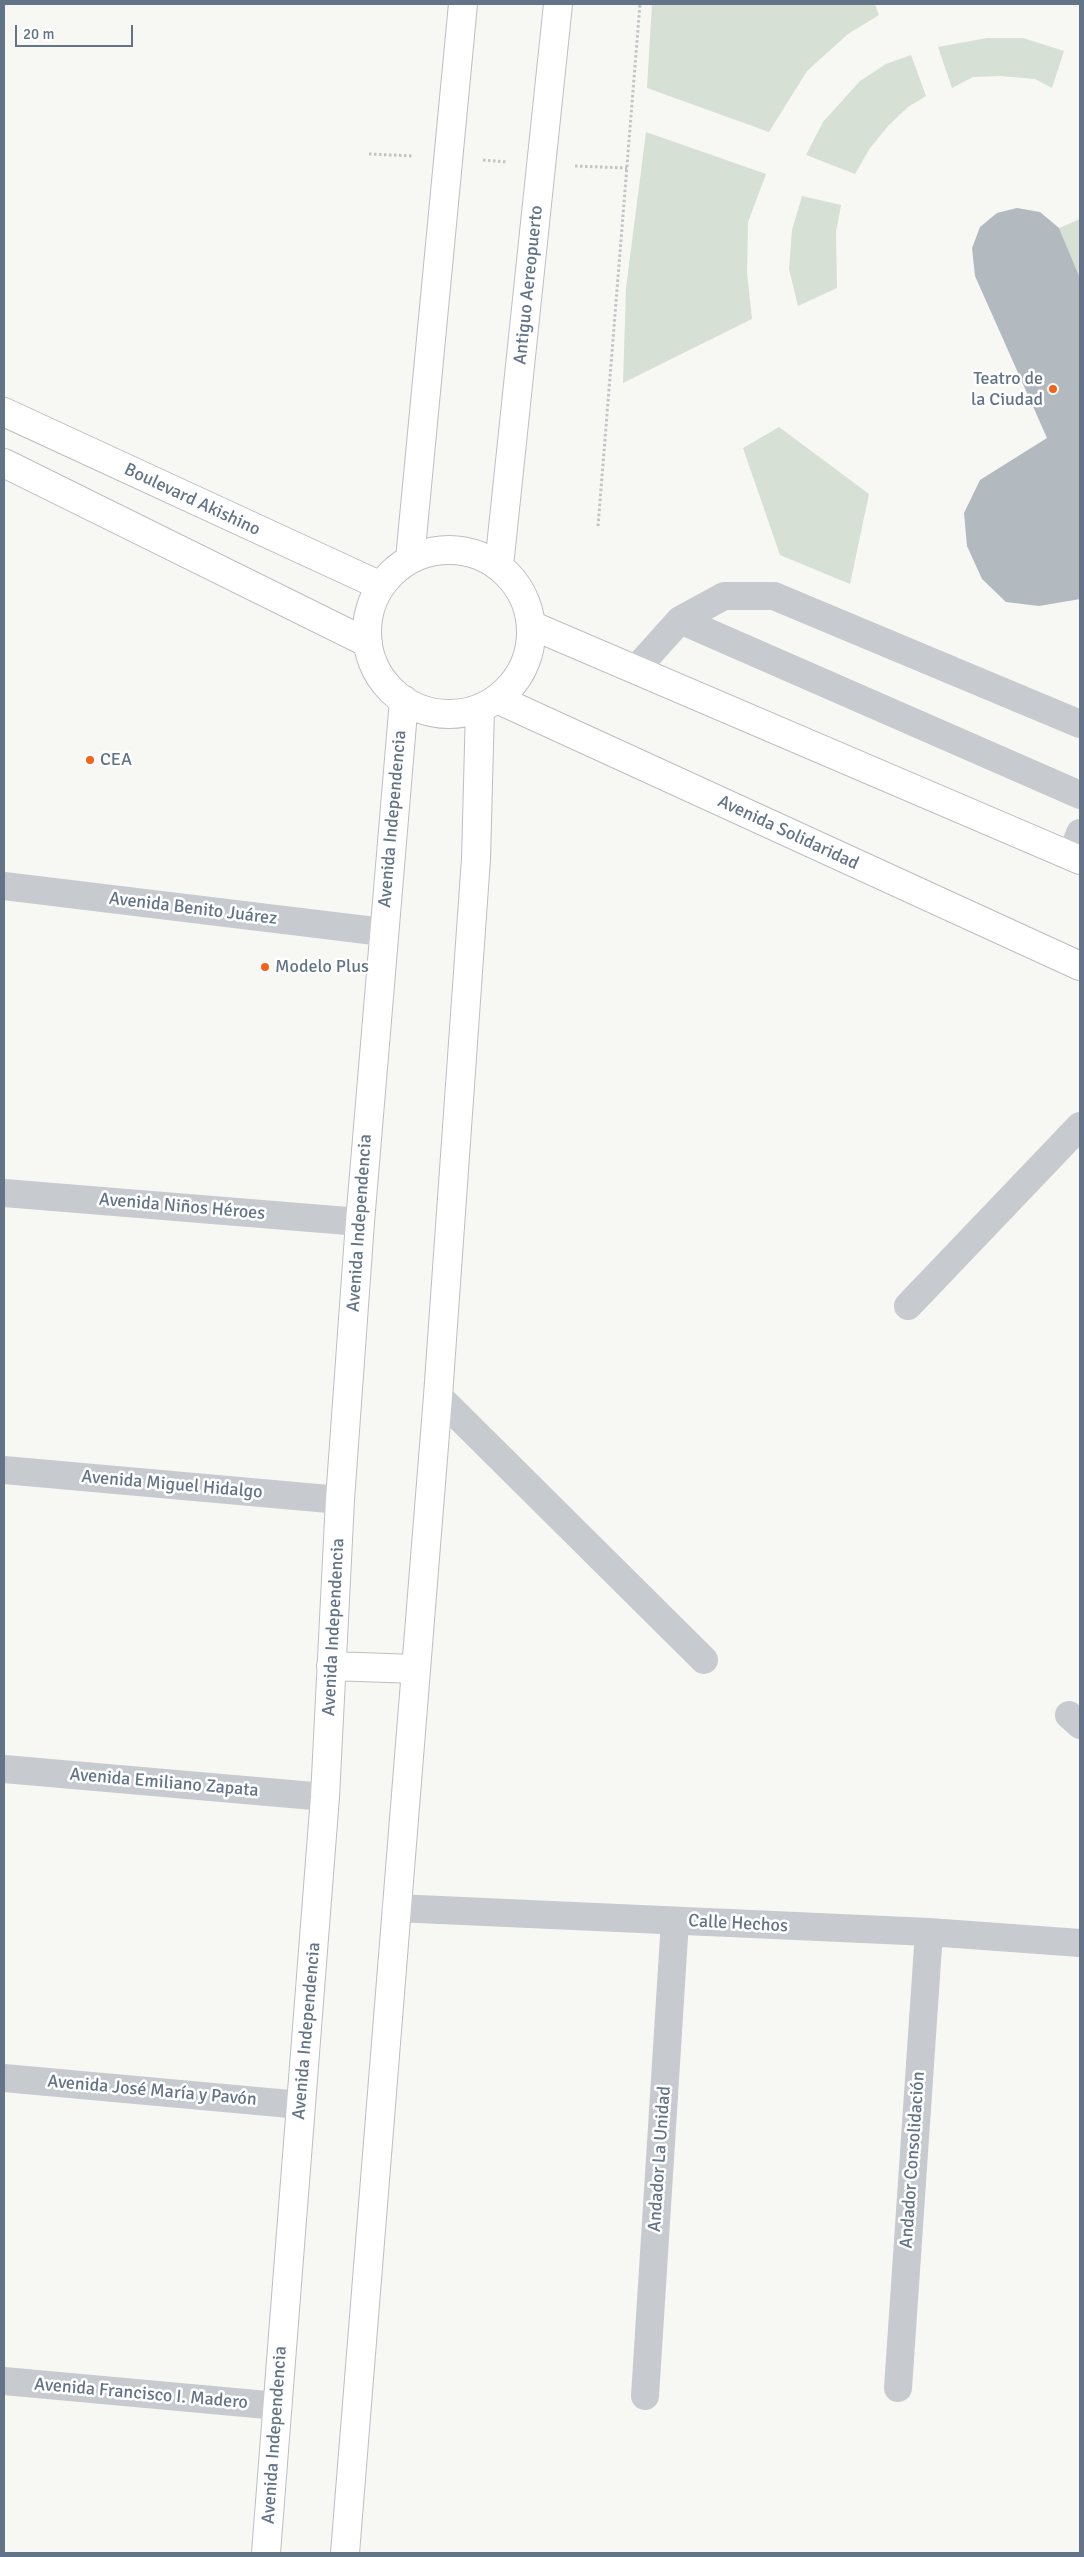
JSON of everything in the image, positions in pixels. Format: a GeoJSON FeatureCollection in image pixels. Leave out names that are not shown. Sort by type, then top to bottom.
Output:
{"type":"FeatureCollection","features":[{"type":"Feature","properties":{"kind":"main road"},"geometry":{"type":"LineString","coordinates":[[410,559],[463,4]]}},
{"type":"Feature","properties":{"kind":"main road","name":"Antiguo Aereopuerto"},"geometry":{"type":"LineString","coordinates":[[500,566],[558,4]]}},
{"type":"Feature","properties":{"kind":"main road","name":"Boulevard Akishino"},"geometry":{"type":"LineString","coordinates":[[4,412],[381,586]]}},
{"type":"Feature","properties":{"kind":"main road"},"geometry":{"type":"LineString","coordinates":[[4,463],[368,643]]}},
{"type":"Feature","properties":{"kind":"main road"},"geometry":{"type":"LineString","coordinates":[[456,550],[479,555],[500,566],[515,582],[526,603],[531,625],[528,653],[516,678],[488,704],[454,714],[428,711],[404,700],[386,685],[374,665],[368,643],[368,623],[372,604],[381,586],[394,571],[410,559],[432,551],[456,550]]}},
{"type":"Feature","properties":{"kind":"main road"},"geometry":{"type":"LineString","coordinates":[[531,625],[1077,850]]}},
{"type":"Feature","properties":{"kind":"main road","name":"Avenida Independencia"},"geometry":{"type":"LineString","coordinates":[[266,2553],[325,1796],[340,1500],[360,1222],[404,700]]}},
{"type":"Feature","properties":{"kind":"main road"},"geometry":{"type":"LineString","coordinates":[[345,2553],[438,1396],[488,704]]}},
{"type":"Feature","properties":{"kind":"main road","name":"Avenida Solidaridad"},"geometry":{"type":"LineString","coordinates":[[488,704],[1080,966]]}},
{"type":"Feature","properties":{"kind":"main road"},"geometry":{"type":"LineString","coordinates":[[331,1666],[416,1670]]}},
{"type":"Feature","properties":{"kind":"street"},"geometry":{"type":"LineString","coordinates":[[636,669],[680,620],[724,596],[774,596],[1080,724]]}},
{"type":"Feature","properties":{"kind":"street"},"geometry":{"type":"LineString","coordinates":[[680,620],[1080,795]]}},
{"type":"Feature","properties":{"kind":"street","name":"Avenida Benito Juárez"},"geometry":{"type":"LineString","coordinates":[[4,886],[383,932]]}},
{"type":"Feature","properties":{"kind":"street"},"geometry":{"type":"LineString","coordinates":[[908,1306],[1080,1126]]}},
{"type":"Feature","properties":{"kind":"street","name":"Avenida Niños Héroes"},"geometry":{"type":"LineString","coordinates":[[4,1193],[360,1222]]}},
{"type":"Feature","properties":{"kind":"street"},"geometry":{"type":"LineString","coordinates":[[438,1396],[704,1660]]}},
{"type":"Feature","properties":{"kind":"street","name":"Avenida Miguel Hidalgo"},"geometry":{"type":"LineString","coordinates":[[4,1470],[340,1500]]}},
{"type":"Feature","properties":{"kind":"street","name":"Avenida Emiliano Zapata"},"geometry":{"type":"LineString","coordinates":[[4,1769],[325,1796]]}},
{"type":"Feature","properties":{"kind":"street","name":"Calle Hechos"},"geometry":{"type":"LineString","coordinates":[[396,1908],[928,1932],[1080,1943]]}},
{"type":"Feature","properties":{"kind":"street","name":"Andador La Unidad"},"geometry":{"type":"LineString","coordinates":[[644,2396],[675,1921]]}},
{"type":"Feature","properties":{"kind":"street","name":"Andador Consolidación"},"geometry":{"type":"LineString","coordinates":[[898,2388],[928,1932]]}},
{"type":"Feature","properties":{"kind":"street","name":"Avenida José María y Pavón"},"geometry":{"type":"LineString","coordinates":[[4,2078],[301,2105]]}},
{"type":"Feature","properties":{"kind":"street","name":"Avenida Francisco I. Madero"},"geometry":{"type":"LineString","coordinates":[[4,2381],[278,2406]]}},
{"type":"Feature","properties":{"kind":"path"},"geometry":{"type":"LineString","coordinates":[[598,526],[640,4]]}},
{"type":"Feature","properties":{"kind":"path"},"geometry":{"type":"LineString","coordinates":[[369,154],[627,168]]}},
{"type":"Feature","properties":{"kind":"shaded area"},"geometry":{"type":"Polygon","coordinates":[[[652,4],[875,4],[879,15],[848,34],[807,71],[769,132],[647,88],[652,4]]]}},
{"type":"Feature","properties":{"kind":"shaded area"},"geometry":{"type":"Polygon","coordinates":[[[987,38],[1023,38],[1064,51],[1052,88],[1035,79],[1001,76],[973,77],[952,88],[938,47],[987,38]]]}},
{"type":"Feature","properties":{"kind":"shaded area"},"geometry":{"type":"Polygon","coordinates":[[[911,55],[926,96],[908,107],[889,125],[870,148],[855,174],[806,155],[823,122],[860,81],[886,64],[911,55]]]}},
{"type":"Feature","properties":{"kind":"shaded area"},"geometry":{"type":"Polygon","coordinates":[[[646,132],[766,174],[748,222],[747,272],[752,319],[623,383],[626,288],[646,132]]]}},
{"type":"Feature","properties":{"kind":"shaded area"},"geometry":{"type":"Polygon","coordinates":[[[802,196],[841,205],[836,232],[837,288],[798,306],[789,269],[792,230],[802,196]]]}},
{"type":"Feature","properties":{"kind":"shaded area"},"geometry":{"type":"Polygon","coordinates":[[[1080,219],[1080,278],[1059,228],[1080,219]]]}},
{"type":"Feature","properties":{"kind":"shaded area"},"geometry":{"type":"Polygon","coordinates":[[[779,427],[869,494],[850,584],[780,555],[743,448],[779,427]]]}},
{"type":"Feature","properties":{"kind":"building","name":"Teatro de la Ciudad"},"geometry":{"type":"Polygon","coordinates":[[[1017,208],[1040,212],[1059,228],[1080,278],[1080,599],[1039,606],[1006,602],[982,579],[967,546],[964,513],[980,480],[1047,438],[975,276],[972,248],[980,227],[997,213],[1017,208]]]}},
{"type":"Feature","properties":{"kind":"place","name":"Teatro de la Ciudad"},"geometry":{"type":"Point","coordinates":[1053,389]}},
{"type":"Feature","properties":{"kind":"place","name":"CEA"},"geometry":{"type":"Point","coordinates":[90,760]}},
{"type":"Feature","properties":{"kind":"place","name":"Modelo Plus"},"geometry":{"type":"Point","coordinates":[265,967]}}]}
